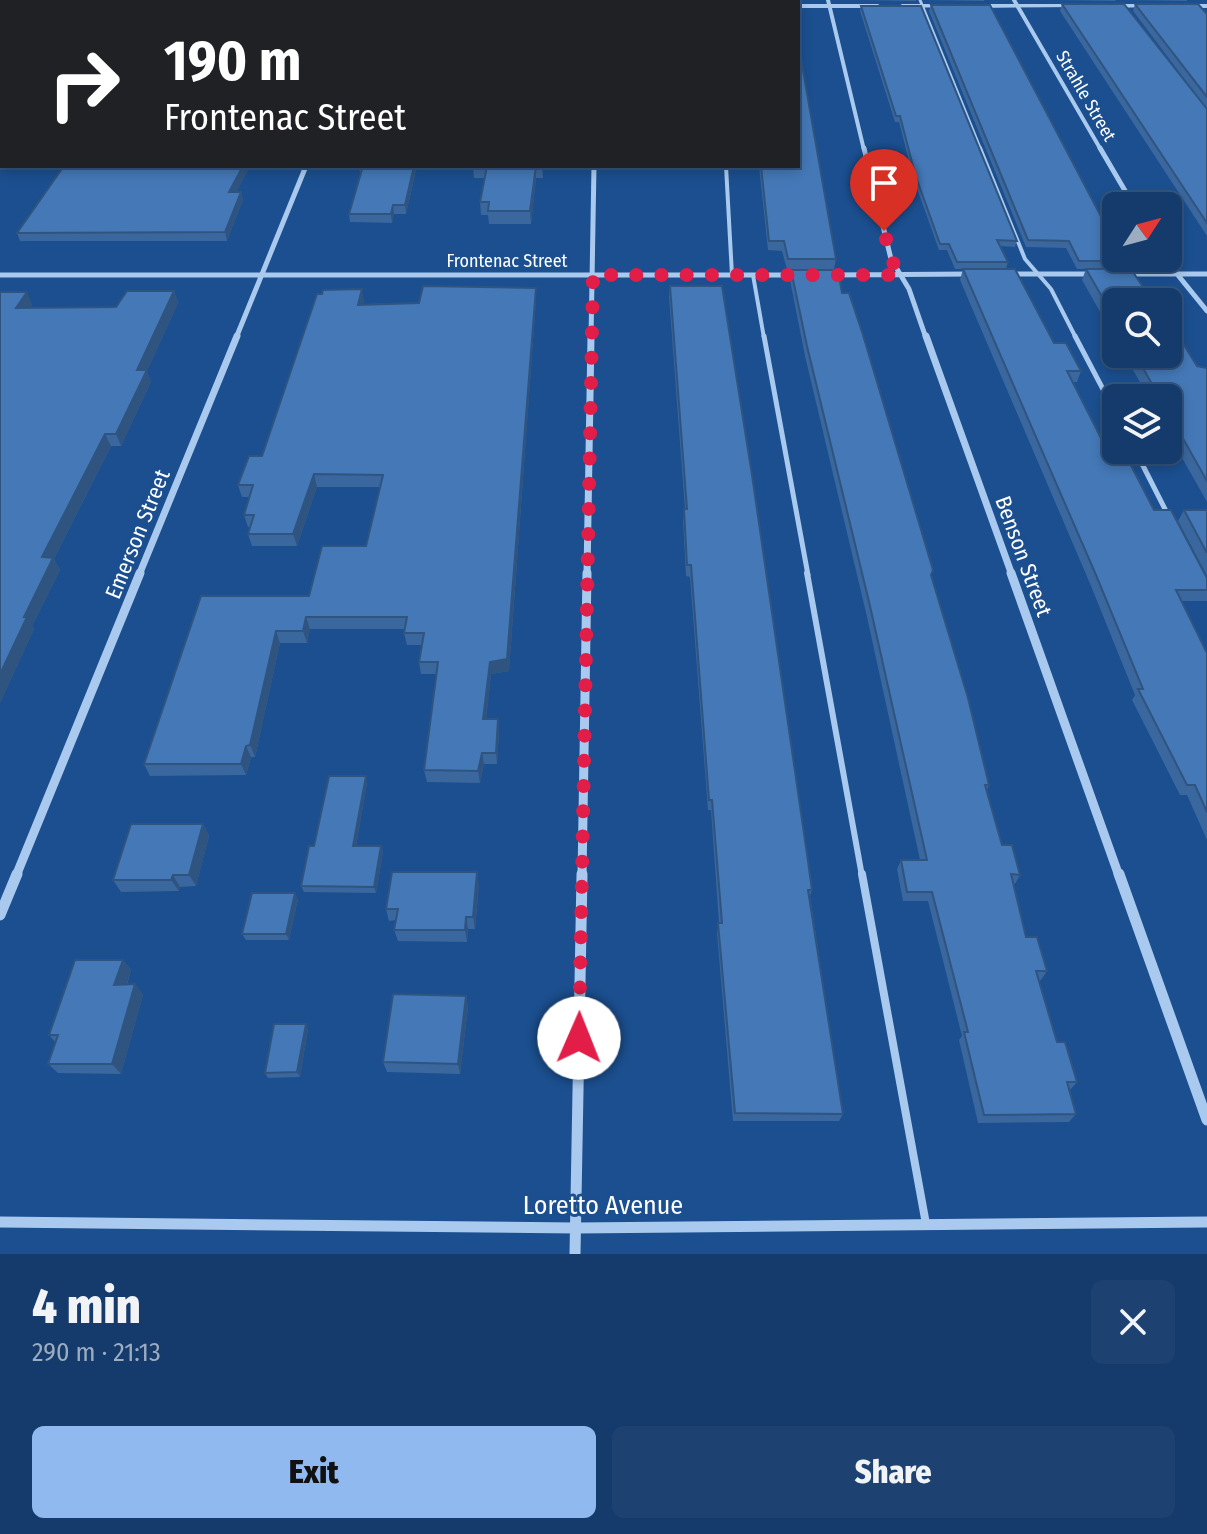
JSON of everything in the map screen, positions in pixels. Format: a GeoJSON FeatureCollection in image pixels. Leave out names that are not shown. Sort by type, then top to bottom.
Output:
{"type":"FeatureCollection","features":[{"type":"Feature","properties":{"kind":"street","name":"Benson Street"},"geometry":{"type":"LineString","coordinates":[[828,3],[891,259],[909,289],[1207,1120]]}},
{"type":"Feature","properties":{"kind":"street"},"geometry":{"type":"LineString","coordinates":[[800,6],[921,3],[954,6]]}},
{"type":"Feature","properties":{"kind":"street","name":"Strahle Street"},"geometry":{"type":"LineString","coordinates":[[1016,3],[1126,192]]}},
{"type":"Feature","properties":{"kind":"street"},"geometry":{"type":"LineString","coordinates":[[970,6],[1121,3],[1165,6]]}},
{"type":"Feature","properties":{"kind":"street"},"geometry":{"type":"LineString","coordinates":[[1179,6],[1207,6]]}},
{"type":"Feature","properties":{"kind":"street","name":"Emerson Street"},"geometry":{"type":"LineString","coordinates":[[0,915],[305,168]]}},
{"type":"Feature","properties":{"kind":"street"},"geometry":{"type":"LineString","coordinates":[[575,1254],[594,168]]}},
{"type":"Feature","properties":{"kind":"street"},"geometry":{"type":"LineString","coordinates":[[827,275],[975,274]]}},
{"type":"Feature","properties":{"kind":"street"},"geometry":{"type":"LineString","coordinates":[[1005,274],[1098,274]]}},
{"type":"Feature","properties":{"kind":"street"},"geometry":{"type":"LineString","coordinates":[[1114,274],[1207,274]]}},
{"type":"Feature","properties":{"kind":"street"},"geometry":{"type":"LineString","coordinates":[[1176,274],[1207,311]]}},
{"type":"Feature","properties":{"kind":"street","name":"Frontenac Street"},"geometry":{"type":"LineString","coordinates":[[0,275],[812,275]]}},
{"type":"Feature","properties":{"kind":"street","name":"Loretto Avenue"},"geometry":{"type":"LineString","coordinates":[[0,1222],[576,1228],[1207,1222]]}},
{"type":"Feature","properties":{"kind":"lane"},"geometry":{"type":"LineString","coordinates":[[921,3],[1025,259],[1051,289],[1102,387]]}},
{"type":"Feature","properties":{"kind":"lane"},"geometry":{"type":"LineString","coordinates":[[1121,3],[1133,18]]}},
{"type":"Feature","properties":{"kind":"lane"},"geometry":{"type":"LineString","coordinates":[[726,168],[732,275]]}},
{"type":"Feature","properties":{"kind":"lane"},"geometry":{"type":"LineString","coordinates":[[753,275],[926,1224]]}},
{"type":"Feature","properties":{"kind":"lane"},"geometry":{"type":"LineString","coordinates":[[1142,464],[1171,519]]}},
{"type":"Feature","properties":{"kind":"building"},"geometry":{"type":"Polygon","coordinates":[[[1062,4],[1124,4],[1207,109],[1207,223],[1062,4]]]}},
{"type":"Feature","properties":{"kind":"building"},"geometry":{"type":"Polygon","coordinates":[[[1135,4],[1198,4],[1207,14],[1207,97],[1135,4]]]}},
{"type":"Feature","properties":{"kind":"building"},"geometry":{"type":"Polygon","coordinates":[[[931,5],[990,5],[1102,218],[1102,261],[1079,261],[1069,241],[1028,240],[931,5]]]}},
{"type":"Feature","properties":{"kind":"building"},"geometry":{"type":"Polygon","coordinates":[[[861,6],[921,6],[1017,241],[997,240],[1008,262],[957,262],[949,244],[940,244],[861,6]]]}},
{"type":"Feature","properties":{"kind":"building"},"geometry":{"type":"Polygon","coordinates":[[[800,53],[836,259],[788,259],[784,241],[769,241],[761,168],[800,168],[800,53]]]}},
{"type":"Feature","properties":{"kind":"building"},"geometry":{"type":"Polygon","coordinates":[[[63,168],[242,168],[229,192],[241,192],[225,232],[17,233],[63,168]]]}},
{"type":"Feature","properties":{"kind":"building"},"geometry":{"type":"Polygon","coordinates":[[[362,168],[414,168],[405,205],[393,205],[391,214],[349,214],[362,168]]]}},
{"type":"Feature","properties":{"kind":"building"},"geometry":{"type":"Polygon","coordinates":[[[487,168],[536,168],[530,211],[488,211],[489,202],[480,202],[487,168]]]}},
{"type":"Feature","properties":{"kind":"building"},"geometry":{"type":"Polygon","coordinates":[[[963,269],[1015,269],[1054,343],[1066,343],[1081,371],[1067,371],[1102,440],[1102,464],[1130,464],[1154,510],[1171,510],[1207,578],[1207,590],[1176,590],[1207,653],[1207,812],[1195,785],[1187,785],[1138,689],[1143,689],[963,269]]]}},
{"type":"Feature","properties":{"kind":"building"},"geometry":{"type":"Polygon","coordinates":[[[1086,269],[1133,272],[1144,288],[1102,288],[1102,297],[1086,269]]]}},
{"type":"Feature","properties":{"kind":"building"},"geometry":{"type":"Polygon","coordinates":[[[791,270],[838,270],[842,293],[849,293],[933,570],[931,575],[968,698],[989,785],[985,785],[1002,845],[1012,845],[1020,875],[1011,874],[1026,937],[1037,937],[1047,971],[1036,971],[1057,1042],[1065,1042],[1077,1082],[1067,1082],[1076,1114],[984,1115],[964,1032],[968,1032],[932,892],[907,892],[901,860],[927,860],[791,270]]]}},
{"type":"Feature","properties":{"kind":"building"},"geometry":{"type":"Polygon","coordinates":[[[423,286],[536,288],[507,659],[490,662],[483,719],[498,719],[496,753],[482,753],[478,771],[424,770],[438,662],[419,662],[424,633],[404,633],[407,617],[306,617],[303,631],[276,631],[250,745],[246,746],[241,764],[144,764],[201,596],[309,596],[322,546],[366,546],[383,475],[314,474],[293,534],[248,534],[254,515],[244,515],[253,485],[238,485],[249,456],[262,456],[317,294],[322,294],[323,290],[362,289],[358,305],[419,303],[423,286]]]}},
{"type":"Feature","properties":{"kind":"building"},"geometry":{"type":"Polygon","coordinates":[[[670,286],[722,286],[843,1114],[735,1113],[718,923],[722,923],[712,800],[709,800],[691,565],[687,565],[684,509],[687,509],[670,286]]]}},
{"type":"Feature","properties":{"kind":"building"},"geometry":{"type":"Polygon","coordinates":[[[127,291],[174,291],[137,370],[147,370],[116,434],[105,434],[42,557],[53,558],[0,674],[0,292],[27,292],[16,308],[116,307],[127,291]]]}},
{"type":"Feature","properties":{"kind":"building"},"geometry":{"type":"Polygon","coordinates":[[[1182,342],[1197,366],[1207,368],[1207,481],[1182,437],[1182,384],[1152,384],[1143,368],[1182,368],[1182,342]]]}},
{"type":"Feature","properties":{"kind":"building"},"geometry":{"type":"Polygon","coordinates":[[[1184,510],[1207,510],[1207,553],[1184,510]]]}},
{"type":"Feature","properties":{"kind":"building"},"geometry":{"type":"Polygon","coordinates":[[[329,776],[366,776],[353,846],[381,846],[374,887],[301,886],[309,846],[314,846],[329,776]]]}},
{"type":"Feature","properties":{"kind":"building"},"geometry":{"type":"Polygon","coordinates":[[[131,824],[203,824],[189,875],[173,875],[171,880],[113,880],[131,824]]]}},
{"type":"Feature","properties":{"kind":"building"},"geometry":{"type":"Polygon","coordinates":[[[392,872],[477,872],[473,917],[466,917],[465,930],[394,930],[398,909],[386,909],[392,872]]]}},
{"type":"Feature","properties":{"kind":"building"},"geometry":{"type":"Polygon","coordinates":[[[252,893],[295,893],[286,934],[242,934],[252,893]]]}},
{"type":"Feature","properties":{"kind":"building"},"geometry":{"type":"Polygon","coordinates":[[[75,960],[123,960],[114,985],[135,984],[112,1064],[48,1064],[58,1035],[49,1035],[75,960]]]}},
{"type":"Feature","properties":{"kind":"building"},"geometry":{"type":"Polygon","coordinates":[[[393,994],[466,996],[458,1064],[383,1062],[393,994]]]}},
{"type":"Feature","properties":{"kind":"building"},"geometry":{"type":"Polygon","coordinates":[[[274,1024],[306,1024],[297,1072],[265,1073],[274,1024]]]}},
{"type":"Feature","properties":{"kind":"route"},"geometry":{"type":"LineString","coordinates":[[579,1038],[593,275],[900,275],[891,259],[884,231]]}}]}
